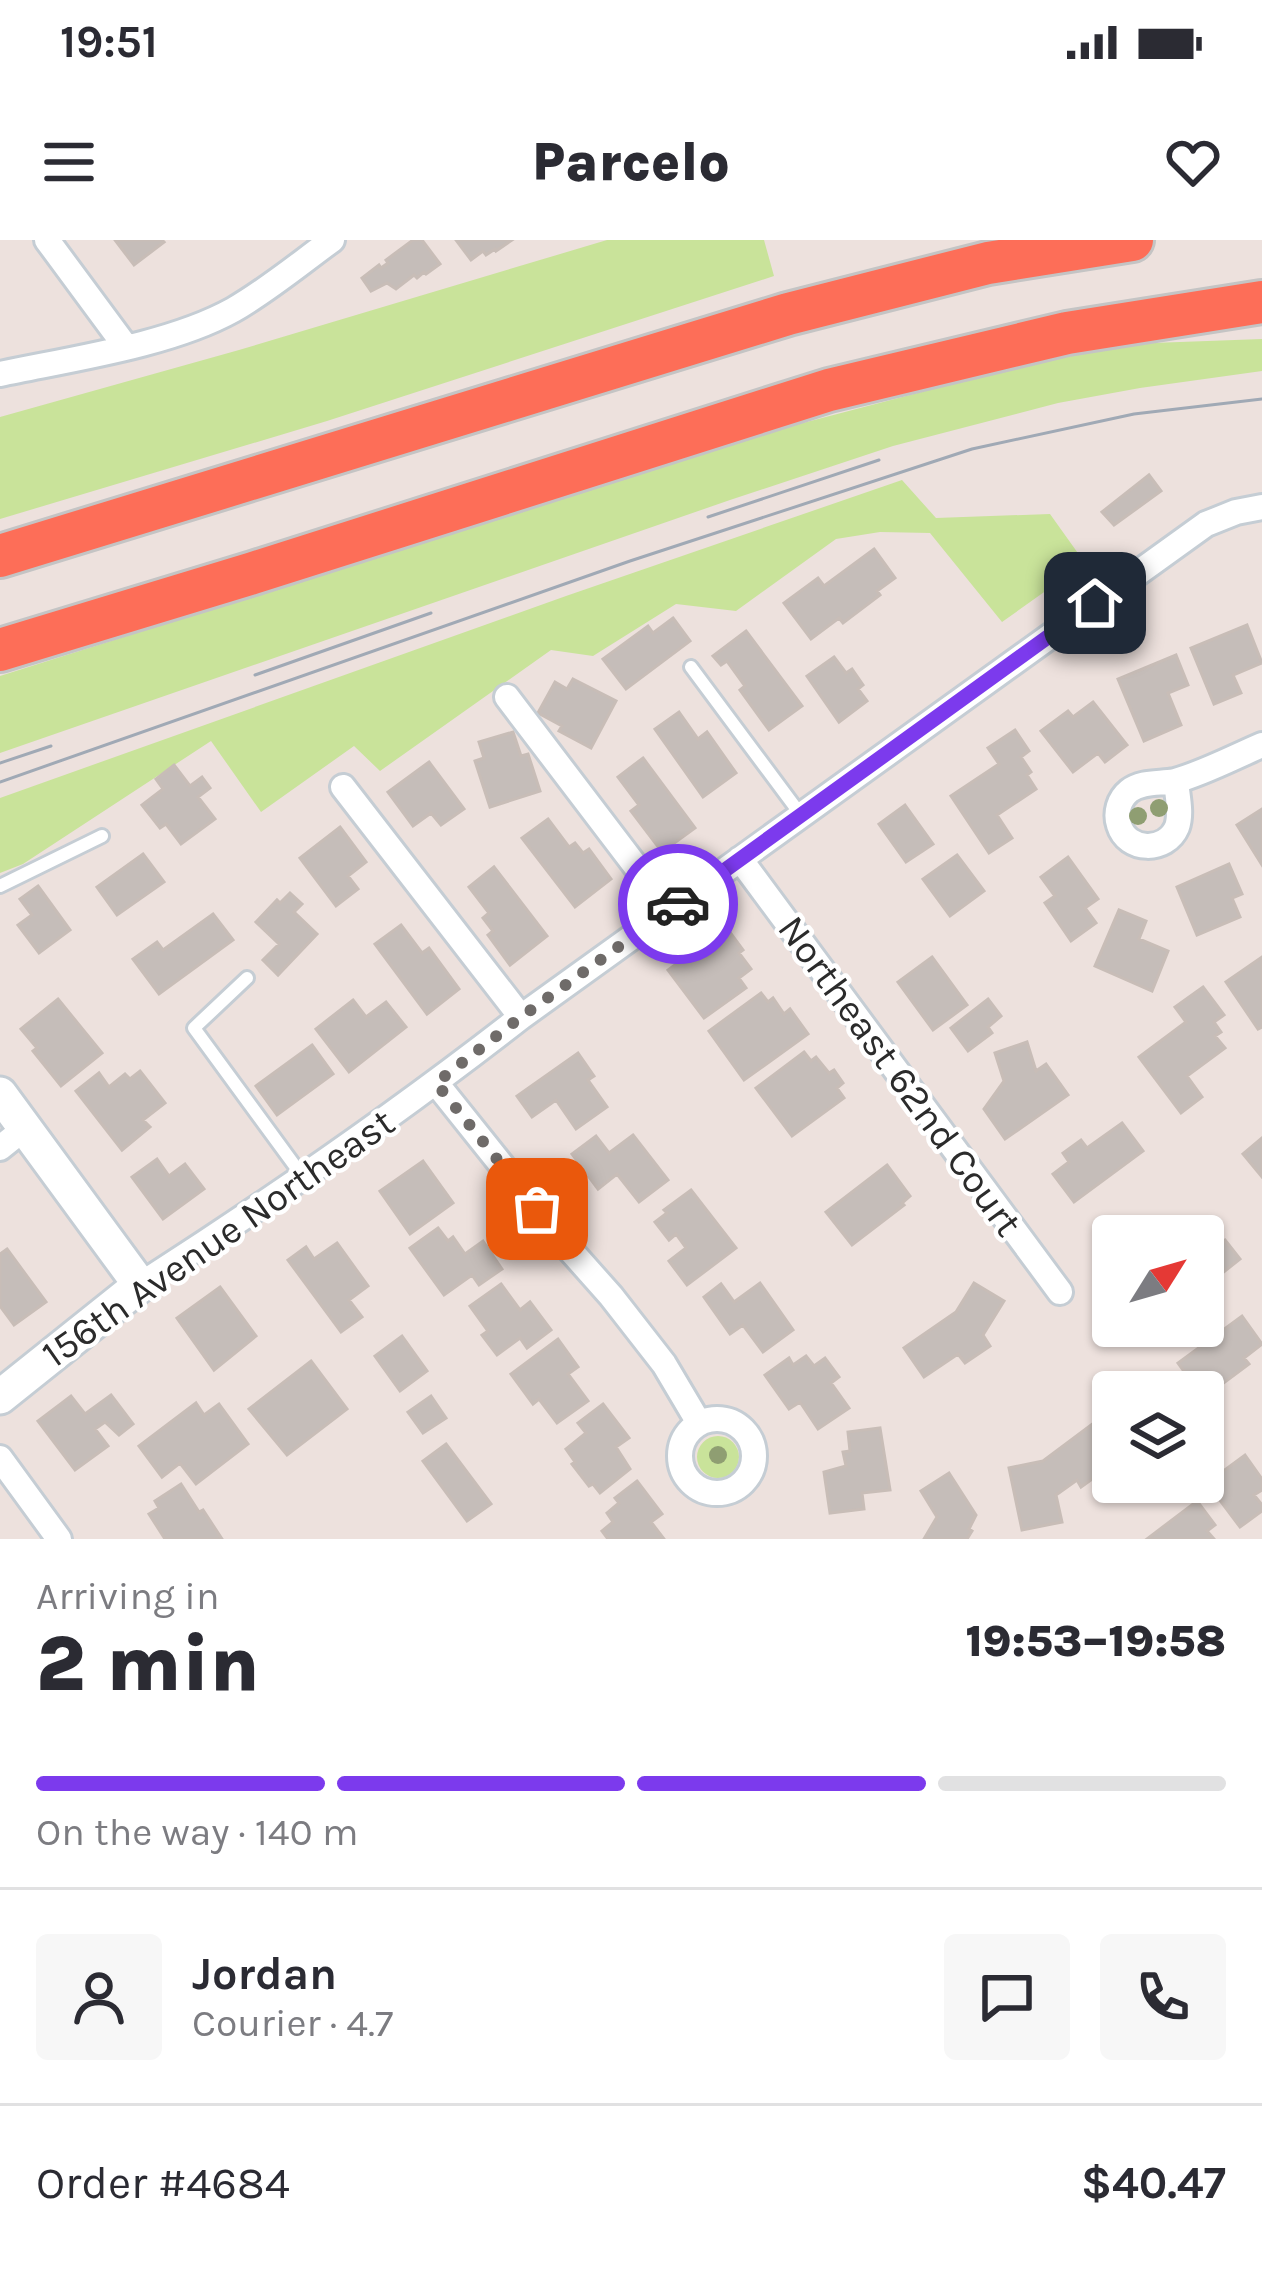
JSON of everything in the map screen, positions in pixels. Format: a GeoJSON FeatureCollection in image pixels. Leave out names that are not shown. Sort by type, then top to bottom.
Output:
{"type":"FeatureCollection","features":[{"type":"Feature","properties":{"kind":"highway"},"geometry":{"type":"LineString","coordinates":[[0,556],[788,314],[988,263],[1132,240]]}},
{"type":"Feature","properties":{"kind":"highway"},"geometry":{"type":"LineString","coordinates":[[0,650],[830,390],[1067,333],[1262,302]]}},
{"type":"Feature","properties":{"kind":"street"},"geometry":{"type":"LineString","coordinates":[[47,240],[126,347]]}},
{"type":"Feature","properties":{"kind":"street"},"geometry":{"type":"LineString","coordinates":[[0,374],[194,327],[230,312],[332,240]]}},
{"type":"Feature","properties":{"kind":"street","name":"156th Avenue Northeast"},"geometry":{"type":"LineString","coordinates":[[0,1397],[140,1285],[304,1178],[1206,524],[1262,507]]}},
{"type":"Feature","properties":{"kind":"street"},"geometry":{"type":"LineString","coordinates":[[507,697],[669,910]]}},
{"type":"Feature","properties":{"kind":"street"},"geometry":{"type":"LineString","coordinates":[[1176,781],[1262,745]]}},
{"type":"Feature","properties":{"kind":"street"},"geometry":{"type":"LineString","coordinates":[[343,787],[521,1017]]}},
{"type":"Feature","properties":{"kind":"street","name":"Northeast 62nd Court"},"geometry":{"type":"LineString","coordinates":[[740,859],[1060,1292]]}},
{"type":"Feature","properties":{"kind":"street"},"geometry":{"type":"LineString","coordinates":[[436,1083],[611,1295],[664,1364],[699,1423]]}},
{"type":"Feature","properties":{"kind":"street"},"geometry":{"type":"LineString","coordinates":[[0,1094],[12,1138],[140,1285]]}},
{"type":"Feature","properties":{"kind":"street"},"geometry":{"type":"LineString","coordinates":[[0,1458],[59,1539]]}},
{"type":"Feature","properties":{"kind":"lane"},"geometry":{"type":"LineString","coordinates":[[691,667],[801,815]]}},
{"type":"Feature","properties":{"kind":"lane"},"geometry":{"type":"LineString","coordinates":[[0,886],[102,836]]}},
{"type":"Feature","properties":{"kind":"lane"},"geometry":{"type":"LineString","coordinates":[[247,977],[194,1028],[304,1178]]}},
{"type":"Feature","properties":{"kind":"green space"},"geometry":{"type":"Polygon","coordinates":[[[607,240],[764,240],[774,276],[327,421],[0,519],[0,417],[607,240]]]}},
{"type":"Feature","properties":{"kind":"green space"},"geometry":{"type":"Polygon","coordinates":[[[1262,339],[1262,371],[1058,403],[893,446],[0,753],[0,676],[799,424],[1125,344],[1262,339]]]}},
{"type":"Feature","properties":{"kind":"green space"},"geometry":{"type":"Polygon","coordinates":[[[902,480],[936,518],[1050,514],[1085,563],[1002,622],[930,533],[880,532],[836,539],[736,611],[676,604],[593,656],[551,650],[380,771],[354,746],[261,812],[211,741],[23,864],[0,873],[0,798],[902,480]]]}},
{"type":"Feature","properties":{"kind":"green space"},"geometry":{"type":"Polygon","coordinates":[[[718,1436],[733,1442],[739,1457],[733,1472],[718,1478],[703,1472],[697,1457],[703,1442],[718,1436]]]}},
{"type":"Feature","properties":{"kind":"building"},"geometry":{"type":"Polygon","coordinates":[[[115,240],[162,240],[164,242],[134,265],[115,240]]]}},
{"type":"Feature","properties":{"kind":"building"},"geometry":{"type":"Polygon","coordinates":[[[413,240],[422,240],[440,264],[396,289],[387,283],[371,291],[362,278],[413,240]]]}},
{"type":"Feature","properties":{"kind":"building"},"geometry":{"type":"Polygon","coordinates":[[[456,240],[512,240],[471,260],[456,240]]]}},
{"type":"Feature","properties":{"kind":"building"},"geometry":{"type":"Polygon","coordinates":[[[1149,475],[1161,491],[1114,525],[1102,512],[1149,475]]]}},
{"type":"Feature","properties":{"kind":"building"},"geometry":{"type":"Polygon","coordinates":[[[874,549],[895,578],[843,623],[839,618],[811,639],[784,603],[818,578],[824,586],[874,549]]]}},
{"type":"Feature","properties":{"kind":"building"},"geometry":{"type":"Polygon","coordinates":[[[673,618],[690,641],[626,689],[603,659],[648,626],[653,633],[673,618]]]}},
{"type":"Feature","properties":{"kind":"building"},"geometry":{"type":"Polygon","coordinates":[[[1247,625],[1262,663],[1233,675],[1241,693],[1214,704],[1191,648],[1247,625]]]}},
{"type":"Feature","properties":{"kind":"building"},"geometry":{"type":"Polygon","coordinates":[[[746,631],[802,706],[769,730],[740,690],[745,686],[727,661],[721,665],[713,656],[746,631]]]}},
{"type":"Feature","properties":{"kind":"building"},"geometry":{"type":"Polygon","coordinates":[[[1176,655],[1188,685],[1168,693],[1181,725],[1144,741],[1118,679],[1176,655]]]}},
{"type":"Feature","properties":{"kind":"building"},"geometry":{"type":"Polygon","coordinates":[[[834,657],[846,673],[852,669],[867,701],[839,722],[807,676],[834,657]]]}},
{"type":"Feature","properties":{"kind":"building"},"geometry":{"type":"Polygon","coordinates":[[[573,679],[616,701],[591,748],[538,713],[555,682],[567,689],[573,679]]]}},
{"type":"Feature","properties":{"kind":"building"},"geometry":{"type":"Polygon","coordinates":[[[1093,702],[1127,745],[1105,762],[1098,753],[1073,772],[1041,731],[1068,711],[1073,717],[1093,702]]]}},
{"type":"Feature","properties":{"kind":"building"},"geometry":{"type":"Polygon","coordinates":[[[679,712],[698,739],[707,732],[736,773],[703,797],[655,729],[679,712]]]}},
{"type":"Feature","properties":{"kind":"building"},"geometry":{"type":"Polygon","coordinates":[[[1015,730],[1029,751],[1021,757],[1036,789],[997,815],[1012,838],[989,853],[951,796],[999,764],[988,748],[1015,730]]]}},
{"type":"Feature","properties":{"kind":"building"},"geometry":{"type":"Polygon","coordinates":[[[513,732],[521,756],[528,754],[540,791],[490,807],[475,761],[484,758],[479,742],[513,732]]]}},
{"type":"Feature","properties":{"kind":"building"},"geometry":{"type":"Polygon","coordinates":[[[643,758],[695,828],[662,852],[631,811],[639,805],[618,777],[643,758]]]}},
{"type":"Feature","properties":{"kind":"building"},"geometry":{"type":"Polygon","coordinates":[[[429,762],[464,809],[441,825],[431,813],[413,826],[388,792],[429,762]]]}},
{"type":"Feature","properties":{"kind":"building"},"geometry":{"type":"Polygon","coordinates":[[[174,765],[190,786],[202,777],[210,788],[198,797],[215,819],[181,844],[142,805],[163,789],[156,779],[174,765]]]}},
{"type":"Feature","properties":{"kind":"building"},"geometry":{"type":"Polygon","coordinates":[[[905,805],[933,844],[906,862],[879,824],[905,805]]]}},
{"type":"Feature","properties":{"kind":"building"},"geometry":{"type":"Polygon","coordinates":[[[1262,809],[1262,865],[1237,825],[1262,809]]]}},
{"type":"Feature","properties":{"kind":"building"},"geometry":{"type":"Polygon","coordinates":[[[548,819],[569,847],[575,843],[583,853],[589,849],[611,879],[575,907],[522,838],[548,819]]]}},
{"type":"Feature","properties":{"kind":"building"},"geometry":{"type":"Polygon","coordinates":[[[340,827],[366,862],[348,876],[358,889],[336,906],[300,858],[340,827]]]}},
{"type":"Feature","properties":{"kind":"building"},"geometry":{"type":"Polygon","coordinates":[[[143,854],[164,882],[117,915],[97,887],[143,854]]]}},
{"type":"Feature","properties":{"kind":"building"},"geometry":{"type":"Polygon","coordinates":[[[957,855],[984,891],[950,916],[923,879],[957,855]]]}},
{"type":"Feature","properties":{"kind":"building"},"geometry":{"type":"Polygon","coordinates":[[[1068,857],[1098,899],[1085,908],[1096,923],[1071,941],[1045,903],[1055,896],[1041,877],[1068,857]]]}},
{"type":"Feature","properties":{"kind":"building"},"geometry":{"type":"Polygon","coordinates":[[[1229,864],[1242,894],[1232,898],[1240,917],[1197,935],[1177,887],[1229,864]]]}},
{"type":"Feature","properties":{"kind":"building"},"geometry":{"type":"Polygon","coordinates":[[[494,867],[547,936],[510,965],[488,935],[493,931],[483,918],[489,913],[469,887],[494,867]]]}},
{"type":"Feature","properties":{"kind":"building"},"geometry":{"type":"Polygon","coordinates":[[[38,886],[70,930],[39,953],[18,925],[32,915],[20,899],[38,886]]]}},
{"type":"Feature","properties":{"kind":"building"},"geometry":{"type":"Polygon","coordinates":[[[290,893],[302,904],[294,912],[317,934],[278,975],[263,960],[279,944],[256,922],[290,893]]]}},
{"type":"Feature","properties":{"kind":"building"},"geometry":{"type":"Polygon","coordinates":[[[1119,910],[1146,921],[1139,939],[1168,951],[1152,991],[1095,966],[1119,910]]]}},
{"type":"Feature","properties":{"kind":"building"},"geometry":{"type":"Polygon","coordinates":[[[213,914],[233,940],[159,994],[133,959],[157,942],[163,950],[213,914]]]}},
{"type":"Feature","properties":{"kind":"building"},"geometry":{"type":"Polygon","coordinates":[[[401,925],[422,953],[429,948],[459,989],[427,1014],[375,944],[401,925]]]}},
{"type":"Feature","properties":{"kind":"building"},"geometry":{"type":"Polygon","coordinates":[[[726,927],[751,969],[739,978],[746,988],[704,1018],[668,970],[726,927]]]}},
{"type":"Feature","properties":{"kind":"building"},"geometry":{"type":"Polygon","coordinates":[[[932,957],[967,1005],[933,1030],[898,982],[932,957]]]}},
{"type":"Feature","properties":{"kind":"building"},"geometry":{"type":"Polygon","coordinates":[[[1262,957],[1262,1027],[1258,1029],[1226,982],[1262,957]]]}},
{"type":"Feature","properties":{"kind":"building"},"geometry":{"type":"Polygon","coordinates":[[[1203,987],[1224,1015],[1214,1022],[1221,1032],[1215,1036],[1225,1048],[1187,1076],[1202,1097],[1181,1113],[1139,1057],[1186,1022],[1175,1007],[1203,987]]]}},
{"type":"Feature","properties":{"kind":"building"},"geometry":{"type":"Polygon","coordinates":[[[761,993],[768,1002],[773,998],[784,1014],[790,1009],[808,1034],[744,1080],[709,1031],[761,993]]]}},
{"type":"Feature","properties":{"kind":"building"},"geometry":{"type":"Polygon","coordinates":[[[58,999],[102,1053],[61,1086],[21,1029],[58,999]]]}},
{"type":"Feature","properties":{"kind":"building"},"geometry":{"type":"Polygon","coordinates":[[[988,999],[1001,1016],[988,1027],[992,1033],[968,1051],[951,1028],[988,999]]]}},
{"type":"Feature","properties":{"kind":"building"},"geometry":{"type":"Polygon","coordinates":[[[353,1000],[366,1017],[386,1002],[406,1027],[349,1072],[316,1029],[353,1000]]]}},
{"type":"Feature","properties":{"kind":"building"},"geometry":{"type":"Polygon","coordinates":[[[1027,1042],[1036,1071],[1046,1064],[1068,1095],[1005,1139],[984,1109],[1004,1081],[995,1053],[1027,1042]]]}},
{"type":"Feature","properties":{"kind":"building"},"geometry":{"type":"Polygon","coordinates":[[[312,1045],[333,1074],[277,1115],[256,1086],[312,1045]]]}},
{"type":"Feature","properties":{"kind":"building"},"geometry":{"type":"Polygon","coordinates":[[[804,1052],[811,1061],[816,1057],[829,1073],[834,1070],[843,1083],[837,1088],[844,1098],[792,1136],[756,1088],[804,1052]]]}},
{"type":"Feature","properties":{"kind":"building"},"geometry":{"type":"Polygon","coordinates":[[[578,1053],[594,1076],[588,1080],[607,1107],[576,1129],[556,1100],[532,1117],[517,1096],[578,1053]]]}},
{"type":"Feature","properties":{"kind":"building"},"geometry":{"type":"Polygon","coordinates":[[[140,1071],[165,1103],[143,1120],[150,1127],[122,1150],[76,1091],[99,1073],[109,1087],[125,1074],[130,1079],[140,1071]]]}},
{"type":"Feature","properties":{"kind":"building"},"geometry":{"type":"Polygon","coordinates":[[[1122,1123],[1143,1151],[1074,1202],[1053,1174],[1069,1162],[1063,1153],[1081,1140],[1087,1148],[1122,1123]]]}},
{"type":"Feature","properties":{"kind":"building"},"geometry":{"type":"Polygon","coordinates":[[[633,1135],[668,1180],[639,1202],[617,1174],[598,1189],[572,1154],[596,1136],[609,1153],[633,1135]]]}},
{"type":"Feature","properties":{"kind":"building"},"geometry":{"type":"Polygon","coordinates":[[[1262,1138],[1262,1177],[1243,1154],[1262,1138]]]}},
{"type":"Feature","properties":{"kind":"building"},"geometry":{"type":"Polygon","coordinates":[[[157,1159],[169,1176],[185,1164],[204,1189],[163,1219],[132,1177],[157,1159]]]}},
{"type":"Feature","properties":{"kind":"building"},"geometry":{"type":"Polygon","coordinates":[[[423,1161],[453,1203],[410,1234],[380,1191],[423,1161]]]}},
{"type":"Feature","properties":{"kind":"building"},"geometry":{"type":"Polygon","coordinates":[[[887,1165],[910,1196],[852,1245],[826,1212],[887,1165]]]}},
{"type":"Feature","properties":{"kind":"building"},"geometry":{"type":"Polygon","coordinates":[[[691,1190],[736,1248],[687,1285],[669,1261],[686,1248],[676,1234],[669,1240],[655,1222],[691,1190]]]}},
{"type":"Feature","properties":{"kind":"building"},"geometry":{"type":"Polygon","coordinates":[[[438,1228],[448,1241],[453,1237],[465,1254],[483,1241],[502,1269],[479,1285],[472,1275],[444,1295],[410,1248],[438,1228]]]}},
{"type":"Feature","properties":{"kind":"building"},"geometry":{"type":"Polygon","coordinates":[[[1224,1241],[1240,1259],[1224,1272],[1224,1241]]]}},
{"type":"Feature","properties":{"kind":"building"},"geometry":{"type":"Polygon","coordinates":[[[337,1243],[368,1286],[349,1300],[362,1317],[341,1332],[288,1260],[306,1247],[314,1259],[337,1243]]]}},
{"type":"Feature","properties":{"kind":"building"},"geometry":{"type":"Polygon","coordinates":[[[7,1249],[46,1302],[14,1325],[0,1306],[0,1254],[7,1249]]]}},
{"type":"Feature","properties":{"kind":"building"},"geometry":{"type":"Polygon","coordinates":[[[760,1283],[793,1330],[763,1352],[743,1325],[730,1334],[704,1297],[721,1284],[734,1302],[760,1283]]]}},
{"type":"Feature","properties":{"kind":"building"},"geometry":{"type":"Polygon","coordinates":[[[974,1283],[1004,1301],[983,1335],[990,1346],[965,1363],[958,1354],[924,1377],[904,1348],[956,1312],[974,1283]]]}},
{"type":"Feature","properties":{"kind":"building"},"geometry":{"type":"Polygon","coordinates":[[[501,1284],[520,1310],[530,1302],[551,1330],[527,1348],[520,1338],[497,1355],[482,1335],[488,1331],[470,1306],[501,1284]]]}},
{"type":"Feature","properties":{"kind":"building"},"geometry":{"type":"Polygon","coordinates":[[[220,1287],[256,1336],[214,1370],[177,1318],[220,1287]]]}},
{"type":"Feature","properties":{"kind":"building"},"geometry":{"type":"Polygon","coordinates":[[[1242,1316],[1262,1344],[1244,1358],[1249,1364],[1224,1383],[1224,1371],[1184,1371],[1178,1363],[1200,1347],[1224,1347],[1224,1329],[1242,1316]]]}},
{"type":"Feature","properties":{"kind":"building"},"geometry":{"type":"Polygon","coordinates":[[[402,1336],[427,1371],[400,1391],[375,1356],[402,1336]]]}},
{"type":"Feature","properties":{"kind":"building"},"geometry":{"type":"Polygon","coordinates":[[[558,1339],[578,1367],[568,1374],[588,1401],[557,1423],[539,1399],[533,1404],[511,1374],[558,1339]]]}},
{"type":"Feature","properties":{"kind":"building"},"geometry":{"type":"Polygon","coordinates":[[[806,1356],[814,1366],[825,1358],[839,1377],[831,1383],[849,1408],[818,1429],[800,1402],[789,1409],[765,1375],[789,1358],[793,1365],[806,1356]]]}},
{"type":"Feature","properties":{"kind":"building"},"geometry":{"type":"Polygon","coordinates":[[[311,1361],[347,1409],[287,1455],[249,1409],[311,1361]]]}},
{"type":"Feature","properties":{"kind":"building"},"geometry":{"type":"Polygon","coordinates":[[[111,1395],[133,1424],[119,1435],[105,1422],[95,1429],[108,1446],[75,1470],[38,1421],[71,1396],[85,1414],[111,1395]]]}},
{"type":"Feature","properties":{"kind":"building"},"geometry":{"type":"Polygon","coordinates":[[[431,1396],[446,1418],[423,1433],[408,1412],[431,1396]]]}},
{"type":"Feature","properties":{"kind":"building"},"geometry":{"type":"Polygon","coordinates":[[[196,1403],[204,1415],[219,1404],[248,1444],[196,1484],[180,1463],[162,1477],[139,1446],[196,1403]]]}},
{"type":"Feature","properties":{"kind":"building"},"geometry":{"type":"Polygon","coordinates":[[[603,1404],[629,1438],[616,1447],[630,1469],[600,1493],[572,1464],[566,1449],[586,1433],[578,1423],[603,1404]]]}},
{"type":"Feature","properties":{"kind":"building"},"geometry":{"type":"Polygon","coordinates":[[[1092,1424],[1092,1479],[1081,1487],[1077,1480],[1056,1495],[1062,1522],[1022,1530],[1009,1468],[1043,1461],[1092,1424]]]}},
{"type":"Feature","properties":{"kind":"building"},"geometry":{"type":"Polygon","coordinates":[[[880,1428],[890,1490],[862,1493],[864,1509],[830,1513],[824,1472],[846,1466],[843,1452],[850,1451],[848,1432],[880,1428]]]}},
{"type":"Feature","properties":{"kind":"building"},"geometry":{"type":"Polygon","coordinates":[[[446,1444],[491,1504],[467,1521],[423,1461],[446,1444]]]}},
{"type":"Feature","properties":{"kind":"building"},"geometry":{"type":"Polygon","coordinates":[[[1245,1455],[1262,1479],[1262,1490],[1254,1495],[1262,1511],[1240,1527],[1222,1503],[1224,1470],[1245,1455]]]}},
{"type":"Feature","properties":{"kind":"building"},"geometry":{"type":"Polygon","coordinates":[[[949,1473],[976,1515],[972,1531],[967,1539],[924,1539],[937,1517],[921,1491],[949,1473]]]}},
{"type":"Feature","properties":{"kind":"building"},"geometry":{"type":"Polygon","coordinates":[[[637,1481],[662,1514],[651,1522],[664,1539],[608,1539],[602,1531],[613,1522],[607,1513],[619,1503],[615,1498],[637,1481]]]}},
{"type":"Feature","properties":{"kind":"building"},"geometry":{"type":"Polygon","coordinates":[[[181,1484],[222,1539],[165,1539],[149,1514],[159,1508],[155,1501],[181,1484]]]}},
{"type":"Feature","properties":{"kind":"building"},"geometry":{"type":"Polygon","coordinates":[[[1194,1503],[1215,1525],[1207,1531],[1214,1539],[1147,1539],[1194,1503]]]}},
{"type":"Feature","properties":{"kind":"tram line"},"geometry":{"type":"LineString","coordinates":[[0,782],[630,561],[972,449],[1134,414],[1262,399]]}},
{"type":"Feature","properties":{"kind":"tram line"},"geometry":{"type":"LineString","coordinates":[[708,517],[879,460]]}},
{"type":"Feature","properties":{"kind":"tram line"},"geometry":{"type":"LineString","coordinates":[[255,675],[431,613]]}},
{"type":"Feature","properties":{"kind":"tram line"},"geometry":{"type":"LineString","coordinates":[[0,763],[51,746]]}},
{"type":"Feature","properties":{"kind":"way so far"},"geometry":{"type":"LineString","coordinates":[[537,1209],[436,1083],[678,904]]}},
{"type":"Feature","properties":{"kind":"route"},"geometry":{"type":"LineString","coordinates":[[678,904],[1095,603]]}}]}
